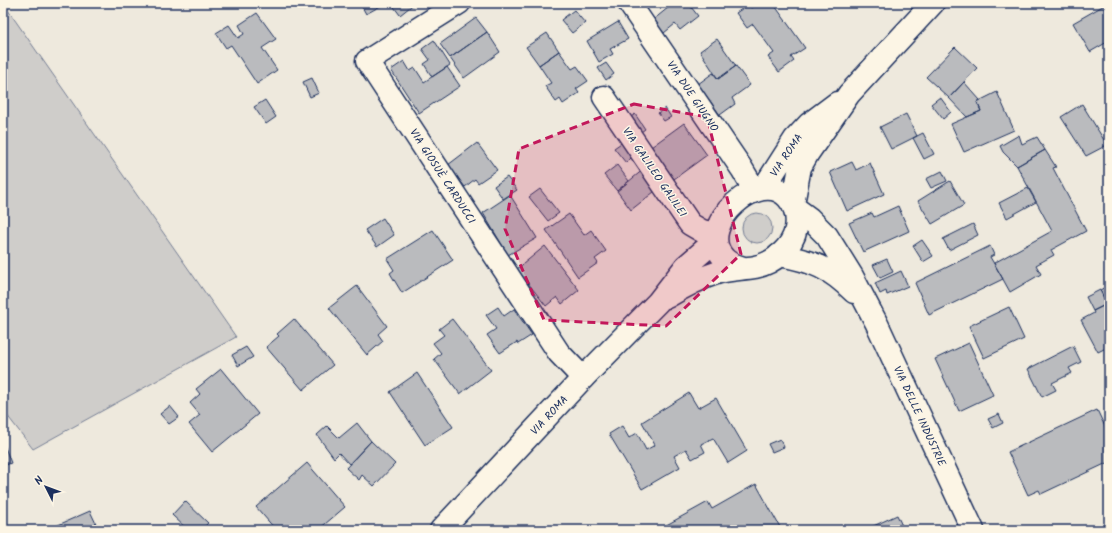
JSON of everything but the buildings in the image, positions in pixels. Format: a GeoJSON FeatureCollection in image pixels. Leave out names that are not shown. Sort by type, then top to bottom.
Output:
{"type":"FeatureCollection","features":[{"type":"Feature","properties":{"kind":"street","name":"VIA GIOSUÈ CARDUCCI"},"geometry":{"type":"LineString","coordinates":[[459,3],[368,61],[559,353],[584,378]]}},
{"type":"Feature","properties":{"kind":"street","name":"VIA DUE GIUGNO"},"geometry":{"type":"LineString","coordinates":[[629,3],[742,169],[759,190]]}},
{"type":"Feature","properties":{"kind":"street","name":"VIA ROMA"},"geometry":{"type":"LineString","coordinates":[[793,205],[800,167],[808,153],[849,94],[933,3]]}},
{"type":"Feature","properties":{"kind":"street","name":"VIA ROMA"},"geometry":{"type":"LineString","coordinates":[[759,190],[795,139],[809,124],[849,94]]}},
{"type":"Feature","properties":{"kind":"street","name":"VIA GALILEO GALILEI"},"geometry":{"type":"LineString","coordinates":[[604,97],[690,224],[716,237]]}},
{"type":"Feature","properties":{"kind":"street","name":"VIA ROMA"},"geometry":{"type":"LineString","coordinates":[[441,530],[584,378],[658,302],[686,266],[716,237],[719,224],[735,202],[759,190],[773,189],[781,191],[788,197],[796,213],[797,222],[791,241],[779,256],[769,262],[757,266],[720,272],[698,280],[658,302]]}},
{"type":"Feature","properties":{"kind":"street","name":"VIA DELLE INDUSTRIE"},"geometry":{"type":"LineString","coordinates":[[793,205],[809,218],[826,236],[852,276],[877,324],[973,530]]}},
{"type":"Feature","properties":{"kind":"street"},"geometry":{"type":"LineString","coordinates":[[809,262],[826,236]]}},
{"type":"Feature","properties":{"kind":"street"},"geometry":{"type":"LineString","coordinates":[[716,237],[717,249],[723,258],[733,265],[744,268]]}},
{"type":"Feature","properties":{"kind":"street","name":"VIA DELLE INDUSTRIE"},"geometry":{"type":"LineString","coordinates":[[779,256],[809,262],[822,267],[842,279],[865,302]]}},
{"type":"Feature","properties":{"kind":"highlighted area"},"geometry":{"type":"Polygon","coordinates":[[[634,104],[707,117],[741,254],[666,326],[544,320],[505,229],[519,149],[634,104]]]}},
{"type":"Feature","properties":{"kind":"shaded area"},"geometry":{"type":"Polygon","coordinates":[[[3,3],[236,337],[33,449],[3,410],[3,407],[7,402],[3,397],[3,3]]]}},
{"type":"Feature","properties":{"kind":"shaded area"},"geometry":{"type":"Polygon","coordinates":[[[757,213],[768,217],[772,228],[768,239],[757,243],[746,239],[742,228],[746,217],[757,213]]]}}]}
